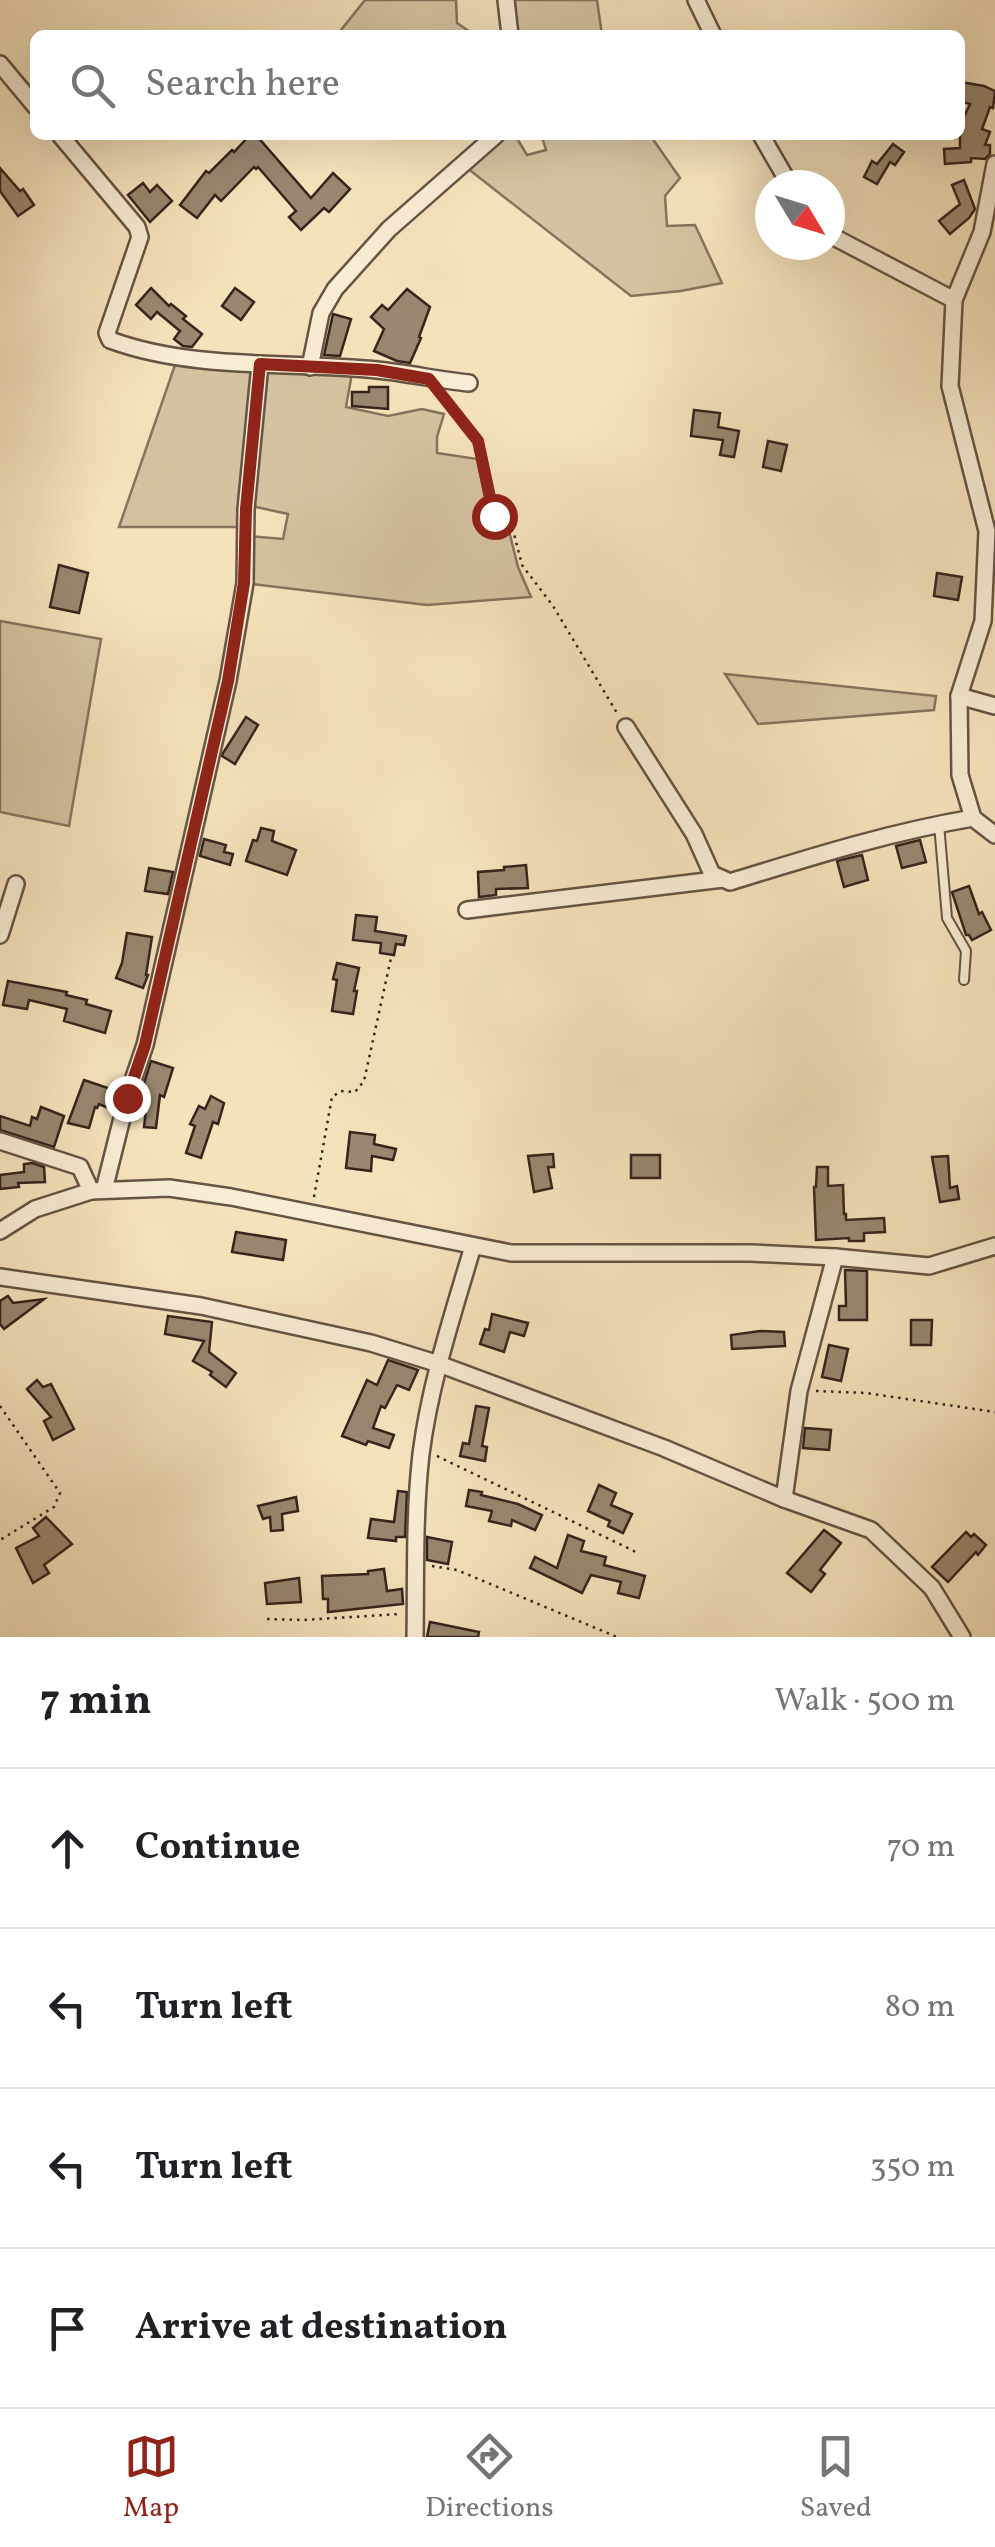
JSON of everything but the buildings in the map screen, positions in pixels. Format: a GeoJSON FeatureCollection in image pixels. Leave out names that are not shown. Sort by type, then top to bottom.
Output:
{"type":"FeatureCollection","features":[{"type":"Feature","properties":{"kind":"street"},"geometry":{"type":"LineString","coordinates":[[506,0],[509,30]]}},
{"type":"Feature","properties":{"kind":"street"},"geometry":{"type":"LineString","coordinates":[[696,0],[711,30]]}},
{"type":"Feature","properties":{"kind":"street"},"geometry":{"type":"LineString","coordinates":[[4,77],[30,101]]}},
{"type":"Feature","properties":{"kind":"street"},"geometry":{"type":"LineString","coordinates":[[64,140],[137,227],[140,238],[106,333],[110,340],[186,358],[377,370],[468,383]]}},
{"type":"Feature","properties":{"kind":"street"},"geometry":{"type":"LineString","coordinates":[[310,367],[322,313],[335,289],[388,229],[490,140]]}},
{"type":"Feature","properties":{"kind":"street"},"geometry":{"type":"LineString","coordinates":[[765,140],[782,170]]}},
{"type":"Feature","properties":{"kind":"street"},"geometry":{"type":"LineString","coordinates":[[995,164],[982,232],[954,300],[950,386],[987,530],[984,621],[958,696],[960,775],[974,818],[995,835]]}},
{"type":"Feature","properties":{"kind":"street"},"geometry":{"type":"LineString","coordinates":[[845,243],[954,300]]}},
{"type":"Feature","properties":{"kind":"street"},"geometry":{"type":"LineString","coordinates":[[97,1191],[145,1045],[228,681],[244,583],[246,509],[260,364]]}},
{"type":"Feature","properties":{"kind":"street"},"geometry":{"type":"LineString","coordinates":[[958,696],[995,706]]}},
{"type":"Feature","properties":{"kind":"street"},"geometry":{"type":"LineString","coordinates":[[626,727],[694,834],[712,874],[730,882],[830,851],[974,818]]}},
{"type":"Feature","properties":{"kind":"street"},"geometry":{"type":"LineString","coordinates":[[467,910],[724,879]]}},
{"type":"Feature","properties":{"kind":"street"},"geometry":{"type":"LineString","coordinates":[[0,936],[16,884]]}},
{"type":"Feature","properties":{"kind":"street"},"geometry":{"type":"LineString","coordinates":[[0,1141],[80,1166],[97,1191]]}},
{"type":"Feature","properties":{"kind":"street"},"geometry":{"type":"LineString","coordinates":[[0,1231],[35,1209],[97,1191],[169,1188],[511,1252],[751,1253],[929,1266],[995,1246]]}},
{"type":"Feature","properties":{"kind":"street"},"geometry":{"type":"LineString","coordinates":[[416,1637],[416,1506],[422,1449],[438,1364],[473,1246]]}},
{"type":"Feature","properties":{"kind":"street"},"geometry":{"type":"LineString","coordinates":[[784,1499],[799,1391],[835,1257]]}},
{"type":"Feature","properties":{"kind":"street"},"geometry":{"type":"LineString","coordinates":[[0,1277],[201,1306],[324,1332],[438,1364],[664,1448],[784,1499],[870,1530],[932,1588],[962,1637]]}},
{"type":"Feature","properties":{"kind":"lane"},"geometry":{"type":"LineString","coordinates":[[939,824],[947,918],[966,951],[964,980]]}},
{"type":"Feature","properties":{"kind":"path"},"geometry":{"type":"LineString","coordinates":[[429,379],[478,441],[494,516],[514,534],[522,564],[553,606],[626,727]]}},
{"type":"Feature","properties":{"kind":"path"},"geometry":{"type":"LineString","coordinates":[[310,1213],[332,1097],[355,1092],[364,1081],[391,958]]}},
{"type":"Feature","properties":{"kind":"path"},"geometry":{"type":"LineString","coordinates":[[799,1391],[866,1393],[995,1412]]}},
{"type":"Feature","properties":{"kind":"path"},"geometry":{"type":"LineString","coordinates":[[0,1406],[60,1493],[54,1506],[0,1540]]}},
{"type":"Feature","properties":{"kind":"path"},"geometry":{"type":"LineString","coordinates":[[422,1449],[636,1552]]}},
{"type":"Feature","properties":{"kind":"path"},"geometry":{"type":"LineString","coordinates":[[416,1564],[457,1570],[617,1637]]}},
{"type":"Feature","properties":{"kind":"path"},"geometry":{"type":"LineString","coordinates":[[267,1619],[416,1612]]}},
{"type":"Feature","properties":{"kind":"shaded area"},"geometry":{"type":"Polygon","coordinates":[[[365,0],[456,0],[457,23],[468,30],[341,30],[365,0]]]}},
{"type":"Feature","properties":{"kind":"shaded area"},"geometry":{"type":"Polygon","coordinates":[[[508,0],[597,0],[601,30],[513,30],[508,0]]]}},
{"type":"Feature","properties":{"kind":"shaded area"},"geometry":{"type":"Polygon","coordinates":[[[495,140],[518,140],[527,155],[546,150],[543,140],[653,140],[680,178],[665,196],[667,226],[695,225],[722,283],[631,296],[467,168],[495,140]]]}},
{"type":"Feature","properties":{"kind":"shaded area"},"geometry":{"type":"Polygon","coordinates":[[[176,362],[257,366],[242,527],[119,527],[176,362]]]}},
{"type":"Feature","properties":{"kind":"shaded area"},"geometry":{"type":"Polygon","coordinates":[[[262,366],[352,373],[346,407],[388,416],[422,409],[444,414],[437,453],[477,459],[490,521],[510,535],[531,597],[427,605],[251,584],[248,536],[283,539],[288,514],[251,506],[262,366]]]}},
{"type":"Feature","properties":{"kind":"shaded area"},"geometry":{"type":"Polygon","coordinates":[[[0,621],[101,639],[69,826],[0,812],[0,621]]]}},
{"type":"Feature","properties":{"kind":"shaded area"},"geometry":{"type":"Polygon","coordinates":[[[725,674],[936,696],[934,710],[758,724],[725,674]]]}},
{"type":"Feature","properties":{"kind":"route"},"geometry":{"type":"LineString","coordinates":[[127,1098],[145,1045],[228,681],[244,583],[246,509],[260,364],[377,370],[429,379],[478,441],[494,516]]}}]}
